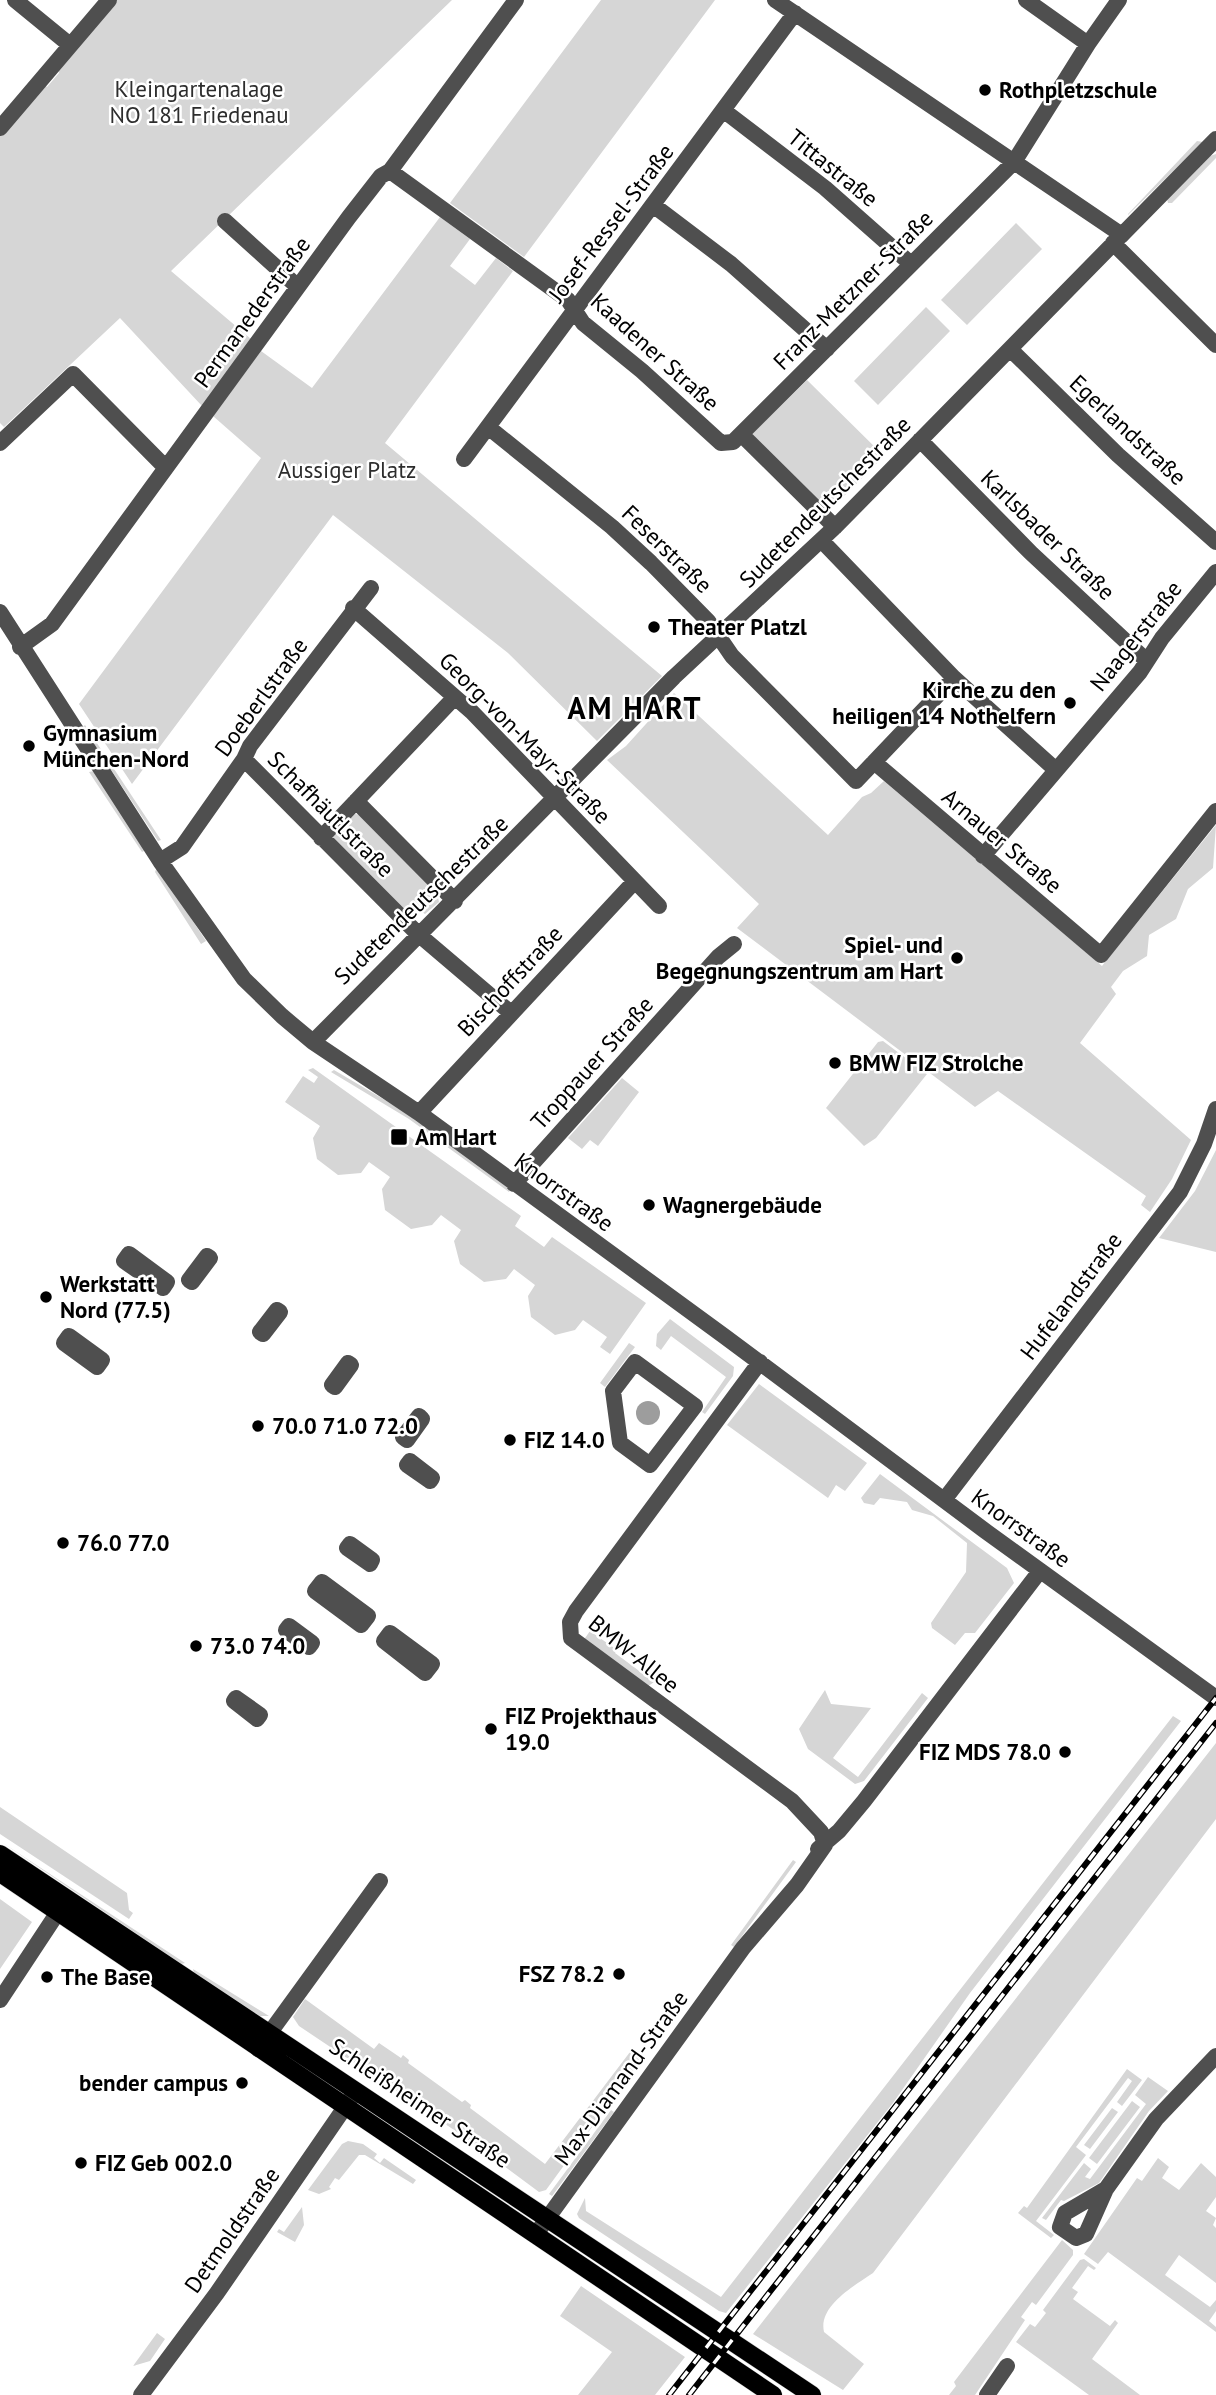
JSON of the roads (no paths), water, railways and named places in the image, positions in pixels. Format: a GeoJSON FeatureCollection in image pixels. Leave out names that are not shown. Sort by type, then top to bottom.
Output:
{"type":"FeatureCollection","features":[{"type":"Feature","properties":{"kind":"main road","name":"Schleißheimer Straße"},"geometry":{"type":"LineString","coordinates":[[0,1854],[63,1905],[258,2049],[773,2395]]}},
{"type":"Feature","properties":{"kind":"main road","name":"Schleißheimer Straße"},"geometry":{"type":"LineString","coordinates":[[0,1873],[63,1905],[270,2033],[813,2395]]}},
{"type":"Feature","properties":{"kind":"street"},"geometry":{"type":"LineString","coordinates":[[15,0],[70,45]]}},
{"type":"Feature","properties":{"kind":"street"},"geometry":{"type":"LineString","coordinates":[[0,128],[109,0]]}},
{"type":"Feature","properties":{"kind":"street","name":"Permanederstraße"},"geometry":{"type":"LineString","coordinates":[[20,647],[47,630],[298,287],[381,176],[390,171],[516,0]]}},
{"type":"Feature","properties":{"kind":"street"},"geometry":{"type":"LineString","coordinates":[[775,0],[1014,162],[1117,239],[1216,345]]}},
{"type":"Feature","properties":{"kind":"street"},"geometry":{"type":"LineString","coordinates":[[1026,0],[1088,44]]}},
{"type":"Feature","properties":{"kind":"street","name":"Franz-Metzner-Straße"},"geometry":{"type":"LineString","coordinates":[[721,443],[733,442],[1014,162],[1119,0]]}},
{"type":"Feature","properties":{"kind":"street","name":"Josef-Ressel-Straße"},"geometry":{"type":"LineString","coordinates":[[464,459],[795,13]]}},
{"type":"Feature","properties":{"kind":"street","name":"Tittastraße"},"geometry":{"type":"LineString","coordinates":[[723,110],[825,188],[911,264]]}},
{"type":"Feature","properties":{"kind":"street","name":"Sudetendeutschestraße"},"geometry":{"type":"LineString","coordinates":[[313,1042],[418,934],[455,901],[718,638],[835,527],[1215,141]]}},
{"type":"Feature","properties":{"kind":"street","name":"Kaadener Straße"},"geometry":{"type":"LineString","coordinates":[[390,171],[568,300],[583,323],[642,371],[721,443]]}},
{"type":"Feature","properties":{"kind":"street"},"geometry":{"type":"LineString","coordinates":[[653,205],[731,264],[827,349]]}},
{"type":"Feature","properties":{"kind":"street"},"geometry":{"type":"LineString","coordinates":[[225,221],[298,287]]}},
{"type":"Feature","properties":{"kind":"street","name":"Egerlandstraße"},"geometry":{"type":"LineString","coordinates":[[1010,349],[1118,454],[1216,542]]}},
{"type":"Feature","properties":{"kind":"street"},"geometry":{"type":"LineString","coordinates":[[0,443],[73,374],[166,468]]}},
{"type":"Feature","properties":{"kind":"street","name":"Feserstraße"},"geometry":{"type":"LineString","coordinates":[[488,427],[612,527],[708,621],[718,638],[856,780],[874,762]]}},
{"type":"Feature","properties":{"kind":"street"},"geometry":{"type":"LineString","coordinates":[[741,434],[835,527]]}},
{"type":"Feature","properties":{"kind":"street","name":"Karlsbader Straße"},"geometry":{"type":"LineString","coordinates":[[920,440],[1031,552],[1147,661]]}},
{"type":"Feature","properties":{"kind":"street"},"geometry":{"type":"LineString","coordinates":[[821,540],[954,678],[1056,770]]}},
{"type":"Feature","properties":{"kind":"street","name":"Naagerstraße"},"geometry":{"type":"LineString","coordinates":[[983,856],[1147,661],[1168,630],[1216,572]]}},
{"type":"Feature","properties":{"kind":"street","name":"Doeberlstraße"},"geometry":{"type":"LineString","coordinates":[[160,861],[182,847],[244,759],[250,746],[353,608],[371,588]]}},
{"type":"Feature","properties":{"kind":"street","name":"Georg-von-Mayr-Straße"},"geometry":{"type":"LineString","coordinates":[[353,608],[455,697],[659,906]]}},
{"type":"Feature","properties":{"kind":"street","name":"Knorrstraße"},"geometry":{"type":"LineString","coordinates":[[0,612],[160,861],[244,979],[313,1042],[419,1113],[1216,1698]]}},
{"type":"Feature","properties":{"kind":"street"},"geometry":{"type":"LineString","coordinates":[[874,762],[954,678]]}},
{"type":"Feature","properties":{"kind":"street"},"geometry":{"type":"LineString","coordinates":[[321,838],[455,697]]}},
{"type":"Feature","properties":{"kind":"street","name":"Schafhäutlstraße"},"geometry":{"type":"LineString","coordinates":[[244,759],[418,934],[511,1013]]}},
{"type":"Feature","properties":{"kind":"street","name":"Arnauer Straße"},"geometry":{"type":"LineString","coordinates":[[874,762],[1101,955],[1216,811]]}},
{"type":"Feature","properties":{"kind":"street"},"geometry":{"type":"LineString","coordinates":[[356,801],[455,901]]}},
{"type":"Feature","properties":{"kind":"street","name":"Bischoffstraße"},"geometry":{"type":"LineString","coordinates":[[419,1113],[635,881]]}},
{"type":"Feature","properties":{"kind":"street","name":"Troppauer Straße"},"geometry":{"type":"LineString","coordinates":[[514,1184],[718,957],[734,944]]}},
{"type":"Feature","properties":{"kind":"street","name":"Hufelandstraße"},"geometry":{"type":"LineString","coordinates":[[944,1500],[1180,1192],[1216,1109]]}},
{"type":"Feature","properties":{"kind":"street"},"geometry":{"type":"LineString","coordinates":[[635,1362],[695,1406],[650,1465],[620,1443],[613,1391],[635,1362]]}},
{"type":"Feature","properties":{"kind":"street","name":"BMW-Allee"},"geometry":{"type":"LineString","coordinates":[[760,1362],[630,1535],[576,1611],[569,1630],[571,1638],[792,1801],[821,1832],[825,1844]]}},
{"type":"Feature","properties":{"kind":"street","name":"Max-Diamand-Straße"},"geometry":{"type":"LineString","coordinates":[[536,2234],[802,1862],[825,1844],[864,1801],[1040,1571]]}},
{"type":"Feature","properties":{"kind":"street"},"geometry":{"type":"LineString","coordinates":[[258,2049],[380,1881]]}},
{"type":"Feature","properties":{"kind":"street"},"geometry":{"type":"LineString","coordinates":[[0,2000],[63,1905]]}},
{"type":"Feature","properties":{"kind":"street"},"geometry":{"type":"LineString","coordinates":[[1106,2189],[1156,2119],[1216,2056]]}},
{"type":"Feature","properties":{"kind":"street","name":"Detmoldstraße"},"geometry":{"type":"LineString","coordinates":[[141,2395],[217,2293],[357,2089]]}},
{"type":"Feature","properties":{"kind":"street"},"geometry":{"type":"LineString","coordinates":[[987,2395],[1007,2366]]}},
{"type":"Feature","properties":{"kind":"railway"},"geometry":{"type":"LineString","coordinates":[[669,2395],[1216,1698]]}},
{"type":"Feature","properties":{"kind":"railway"},"geometry":{"type":"LineString","coordinates":[[689,2395],[1216,1723]]}},
{"type":"Feature","properties":{"kind":"place","name":"Rothpletzschule"},"geometry":{"type":"Point","coordinates":[985,90]}},
{"type":"Feature","properties":{"kind":"place","name":"Theater Platzl"},"geometry":{"type":"Point","coordinates":[654,627]}},
{"type":"Feature","properties":{"kind":"place","name":"Kirche zu den heiligen 14 Nothelfern"},"geometry":{"type":"Point","coordinates":[1070,703]}},
{"type":"Feature","properties":{"kind":"place","name":"Gymnasium München-Nord"},"geometry":{"type":"Point","coordinates":[29,746]}},
{"type":"Feature","properties":{"kind":"place","name":"Spiel- und Begegnungszentrum am Hart"},"geometry":{"type":"Point","coordinates":[957,958]}},
{"type":"Feature","properties":{"kind":"place","name":"BMW FIZ Strolche"},"geometry":{"type":"Point","coordinates":[835,1063]}},
{"type":"Feature","properties":{"kind":"place","name":"Am Hart"},"geometry":{"type":"Point","coordinates":[399,1137]}},
{"type":"Feature","properties":{"kind":"place","name":"Wagnergebäude"},"geometry":{"type":"Point","coordinates":[649,1205]}},
{"type":"Feature","properties":{"kind":"place","name":"Werkstatt Nord (77.5)"},"geometry":{"type":"Point","coordinates":[46,1297]}},
{"type":"Feature","properties":{"kind":"place","name":"70.0 71.0 72.0"},"geometry":{"type":"Point","coordinates":[258,1426]}},
{"type":"Feature","properties":{"kind":"place","name":"FIZ 14.0"},"geometry":{"type":"Point","coordinates":[510,1440]}},
{"type":"Feature","properties":{"kind":"place","name":"76.0 77.0"},"geometry":{"type":"Point","coordinates":[63,1543]}},
{"type":"Feature","properties":{"kind":"place","name":"73.0 74.0"},"geometry":{"type":"Point","coordinates":[196,1646]}},
{"type":"Feature","properties":{"kind":"place","name":"FIZ Projekthaus 19.0"},"geometry":{"type":"Point","coordinates":[491,1729]}},
{"type":"Feature","properties":{"kind":"place","name":"FIZ MDS 78.0"},"geometry":{"type":"Point","coordinates":[1065,1752]}},
{"type":"Feature","properties":{"kind":"place","name":"FSZ 78.2"},"geometry":{"type":"Point","coordinates":[619,1974]}},
{"type":"Feature","properties":{"kind":"place","name":"The Base"},"geometry":{"type":"Point","coordinates":[47,1977]}},
{"type":"Feature","properties":{"kind":"place","name":"bender campus"},"geometry":{"type":"Point","coordinates":[242,2083]}},
{"type":"Feature","properties":{"kind":"place","name":"FIZ Geb 002.0"},"geometry":{"type":"Point","coordinates":[81,2163]}},
{"type":"Feature","properties":{"kind":"district","name":"AM HART"},"geometry":{"type":"Point","coordinates":[635,709]}},
{"type":"Feature","properties":{"kind":"park label","name":"Kleingartenalage NO 181 Friedenau"},"geometry":{"type":"Point","coordinates":[199,102]}},
{"type":"Feature","properties":{"kind":"park label","name":"Aussiger Platz"},"geometry":{"type":"Point","coordinates":[347,470]}}]}
